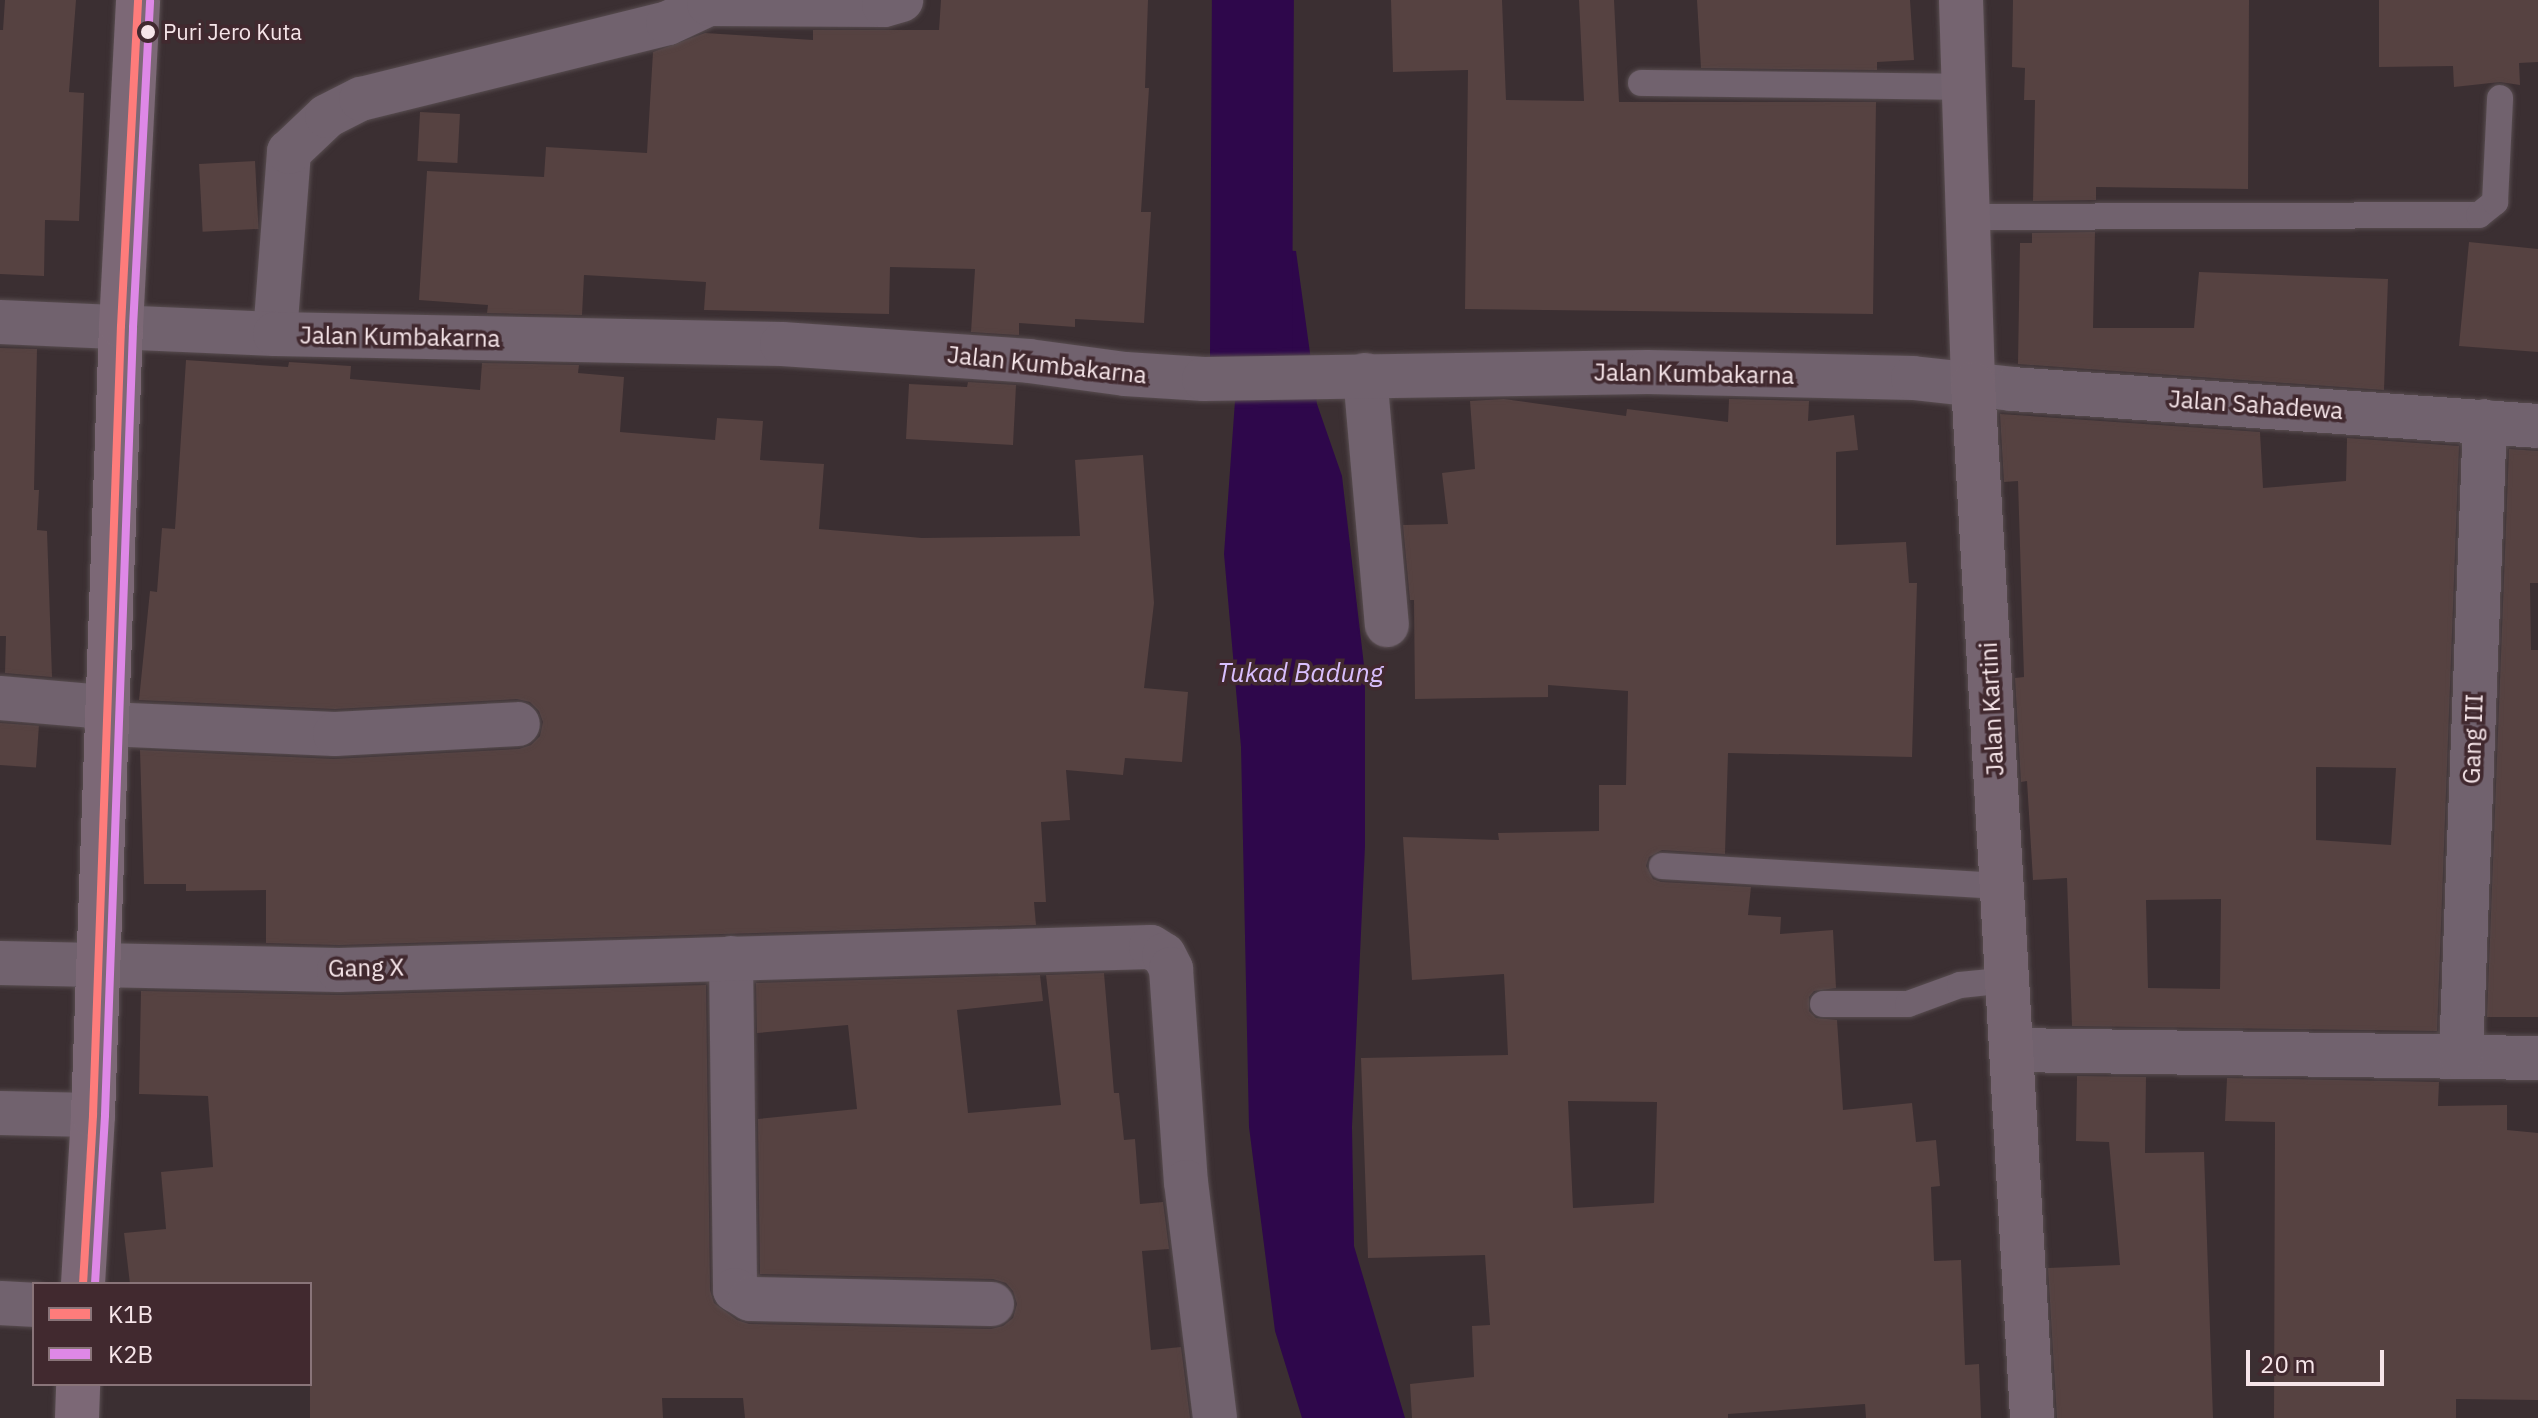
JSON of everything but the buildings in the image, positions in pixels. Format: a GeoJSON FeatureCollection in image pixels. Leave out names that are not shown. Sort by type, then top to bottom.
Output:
{"type":"FeatureCollection","features":[{"type":"Feature","properties":{"kind":"highway"},"geometry":{"type":"LineString","coordinates":[[83,1282],[93,1115],[121,326],[138,0]]}},
{"type":"Feature","properties":{"kind":"highway"},"geometry":{"type":"LineString","coordinates":[[77,1418],[78,1386]]}},
{"type":"Feature","properties":{"kind":"main road","name":"Jalan Kartini"},"geometry":{"type":"LineString","coordinates":[[1961,0],[1973,384],[2032,1418]]}},
{"type":"Feature","properties":{"kind":"street"},"geometry":{"type":"LineString","coordinates":[[275,334],[289,152],[327,116],[361,99],[668,23],[709,4],[884,5],[901,0]]}},
{"type":"Feature","properties":{"kind":"street","name":"Jalan Kumbakarna"},"geometry":{"type":"LineString","coordinates":[[0,322],[275,334],[782,344],[1029,361],[1125,374],[1204,379],[1648,372],[1913,378],[1973,384]]}},
{"type":"Feature","properties":{"kind":"street"},"geometry":{"type":"LineString","coordinates":[[1346,375],[1387,625]]}},
{"type":"Feature","properties":{"kind":"street","name":"Jalan Sahadewa"},"geometry":{"type":"LineString","coordinates":[[1973,384],[2538,426]]}},
{"type":"Feature","properties":{"kind":"street","name":"Gang III"},"geometry":{"type":"LineString","coordinates":[[2461,1056],[2485,421]]}},
{"type":"Feature","properties":{"kind":"street"},"geometry":{"type":"LineString","coordinates":[[0,698],[106,716],[335,734],[518,724]]}},
{"type":"Feature","properties":{"kind":"street","name":"Gang X"},"geometry":{"type":"LineString","coordinates":[[0,963],[97,962],[339,970],[943,955],[1140,945],[1164,955],[1171,969],[1186,1182],[1215,1418]]}},
{"type":"Feature","properties":{"kind":"street"},"geometry":{"type":"LineString","coordinates":[[731,958],[735,1290],[750,1299],[992,1304]]}},
{"type":"Feature","properties":{"kind":"street"},"geometry":{"type":"LineString","coordinates":[[2012,1050],[2538,1058]]}},
{"type":"Feature","properties":{"kind":"street"},"geometry":{"type":"LineString","coordinates":[[0,1113],[93,1115]]}},
{"type":"Feature","properties":{"kind":"street"},"geometry":{"type":"LineString","coordinates":[[0,1303],[32,1305]]}},
{"type":"Feature","properties":{"kind":"lane"},"geometry":{"type":"LineString","coordinates":[[1641,83],[1962,87]]}},
{"type":"Feature","properties":{"kind":"lane"},"geometry":{"type":"LineString","coordinates":[[1966,217],[2479,215],[2495,202],[2500,98]]}},
{"type":"Feature","properties":{"kind":"lane"},"geometry":{"type":"LineString","coordinates":[[1662,866],[2003,886]]}},
{"type":"Feature","properties":{"kind":"lane"},"geometry":{"type":"LineString","coordinates":[[1823,1004],[1908,1004],[1960,985],[2008,980]]}},
{"type":"Feature","properties":{"kind":"water","name":"Tukad Badung"},"geometry":{"type":"Polygon","coordinates":[[[1229,246],[1296,251],[1317,404],[1342,476],[1365,674],[1365,846],[1352,1127],[1354,1246],[1405,1418],[1302,1418],[1275,1331],[1249,1127],[1241,747],[1224,554],[1235,401],[1229,246]]]}},
{"type":"Feature","properties":{"kind":"waterway","name":"Tukad Badung"},"geometry":{"type":"LineString","coordinates":[[1251,359],[1253,0]]}},
{"type":"Feature","properties":{"kind":"transit line","name":"K1B"},"geometry":{"type":"LineString","coordinates":[[83,1282],[93,1115],[121,326],[138,0]]}},
{"type":"Feature","properties":{"kind":"transit line","name":"K2B"},"geometry":{"type":"LineString","coordinates":[[95,1282],[105,1115],[133,327],[150,1]]}},
{"type":"Feature","properties":{"kind":"place","name":"Puri Jero Kuta"},"geometry":{"type":"Point","coordinates":[148,32]}}]}
